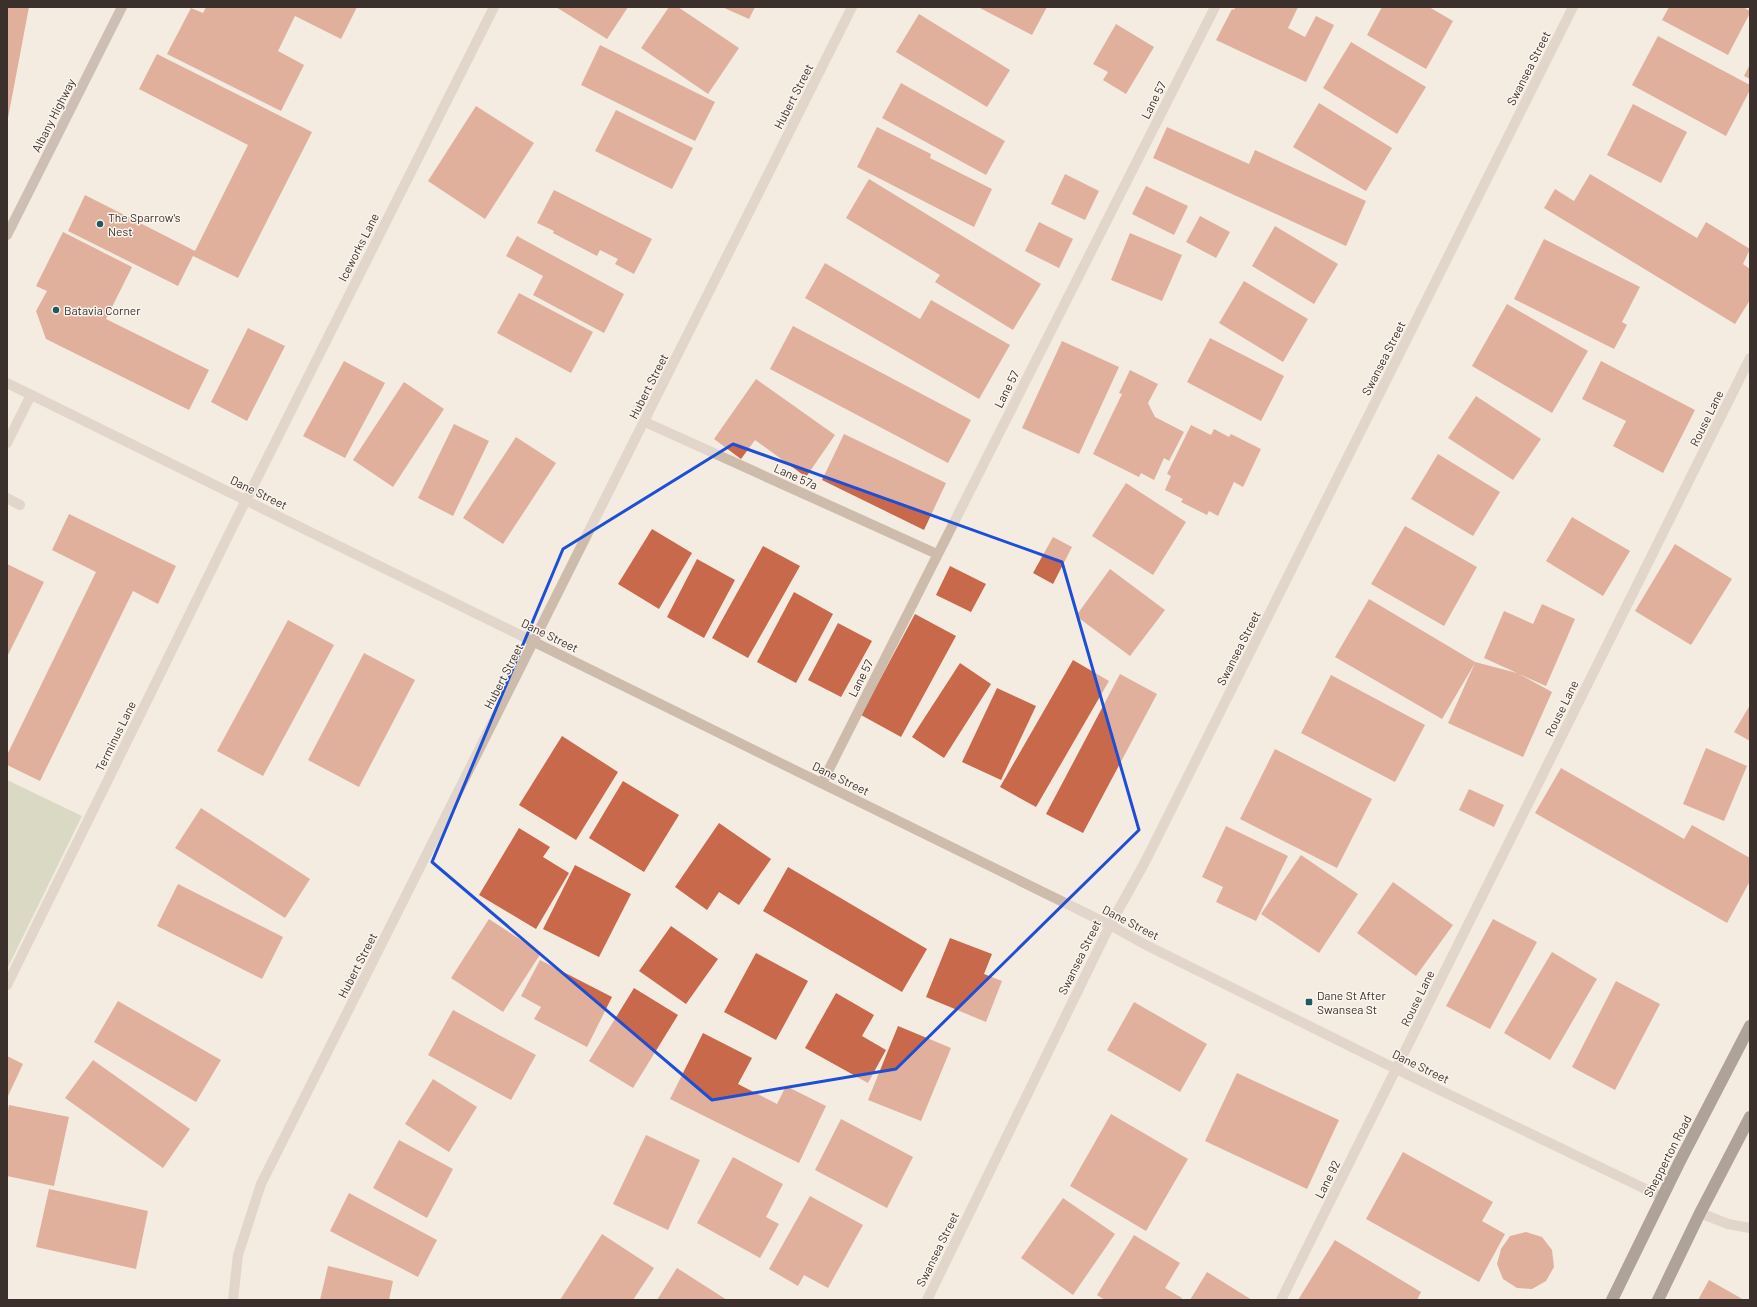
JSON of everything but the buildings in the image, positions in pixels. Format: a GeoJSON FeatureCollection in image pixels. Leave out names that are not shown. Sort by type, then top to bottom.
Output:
{"type":"FeatureCollection","features":[{"type":"Feature","properties":{"kind":"highway","name":"Shepperton Road"},"geometry":{"type":"LineString","coordinates":[[1612,1300],[1662,1197],[1750,1026]]}},
{"type":"Feature","properties":{"kind":"highway"},"geometry":{"type":"LineString","coordinates":[[1658,1300],[1700,1213],[1750,1117]]}},
{"type":"Feature","properties":{"kind":"main road","name":"Albany Highway"},"geometry":{"type":"LineString","coordinates":[[7,235],[122,7]]}},
{"type":"Feature","properties":{"kind":"street","name":"Iceworks Lane"},"geometry":{"type":"LineString","coordinates":[[246,500],[494,7]]}},
{"type":"Feature","properties":{"kind":"street","name":"Hubert Street"},"geometry":{"type":"LineString","coordinates":[[233,1300],[238,1255],[261,1184],[645,422],[852,7]]}},
{"type":"Feature","properties":{"kind":"street","name":"Lane 57"},"geometry":{"type":"LineString","coordinates":[[822,783],[1215,7]]}},
{"type":"Feature","properties":{"kind":"street","name":"Swansea Street"},"geometry":{"type":"LineString","coordinates":[[927,1300],[1110,925],[1145,862],[1573,7]]}},
{"type":"Feature","properties":{"kind":"street","name":"Rouse Lane"},"geometry":{"type":"LineString","coordinates":[[1396,1069],[1750,358]]}},
{"type":"Feature","properties":{"kind":"street","name":"Dane Street"},"geometry":{"type":"LineString","coordinates":[[7,383],[535,641],[1110,925],[1396,1069],[1662,1197]]}},
{"type":"Feature","properties":{"kind":"street"},"geometry":{"type":"LineString","coordinates":[[7,443],[31,395]]}},
{"type":"Feature","properties":{"kind":"street","name":"Lane 57a"},"geometry":{"type":"LineString","coordinates":[[645,422],[937,554]]}},
{"type":"Feature","properties":{"kind":"street"},"geometry":{"type":"LineString","coordinates":[[7,498],[20,505]]}},
{"type":"Feature","properties":{"kind":"street","name":"Terminus Lane"},"geometry":{"type":"LineString","coordinates":[[7,984],[246,500]]}},
{"type":"Feature","properties":{"kind":"street","name":"Lane 92"},"geometry":{"type":"LineString","coordinates":[[1281,1300],[1396,1069]]}},
{"type":"Feature","properties":{"kind":"street"},"geometry":{"type":"LineString","coordinates":[[1700,1213],[1728,1224],[1750,1228]]}},
{"type":"Feature","properties":{"kind":"highlighted area"},"geometry":{"type":"Polygon","coordinates":[[[733,444],[1062,562],[1139,830],[896,1069],[712,1100],[432,862],[563,549],[733,444]]]}},
{"type":"Feature","properties":{"kind":"green space"},"geometry":{"type":"Polygon","coordinates":[[[7,780],[82,816],[7,969],[7,780]]]}},
{"type":"Feature","properties":{"kind":"place","name":"The Sparrow's Nest"},"geometry":{"type":"Point","coordinates":[100,224]}},
{"type":"Feature","properties":{"kind":"place","name":"Batavia Corner"},"geometry":{"type":"Point","coordinates":[56,310]}},
{"type":"Feature","properties":{"kind":"place","name":"Dane St After Swansea St"},"geometry":{"type":"Point","coordinates":[1309,1002]}}]}
